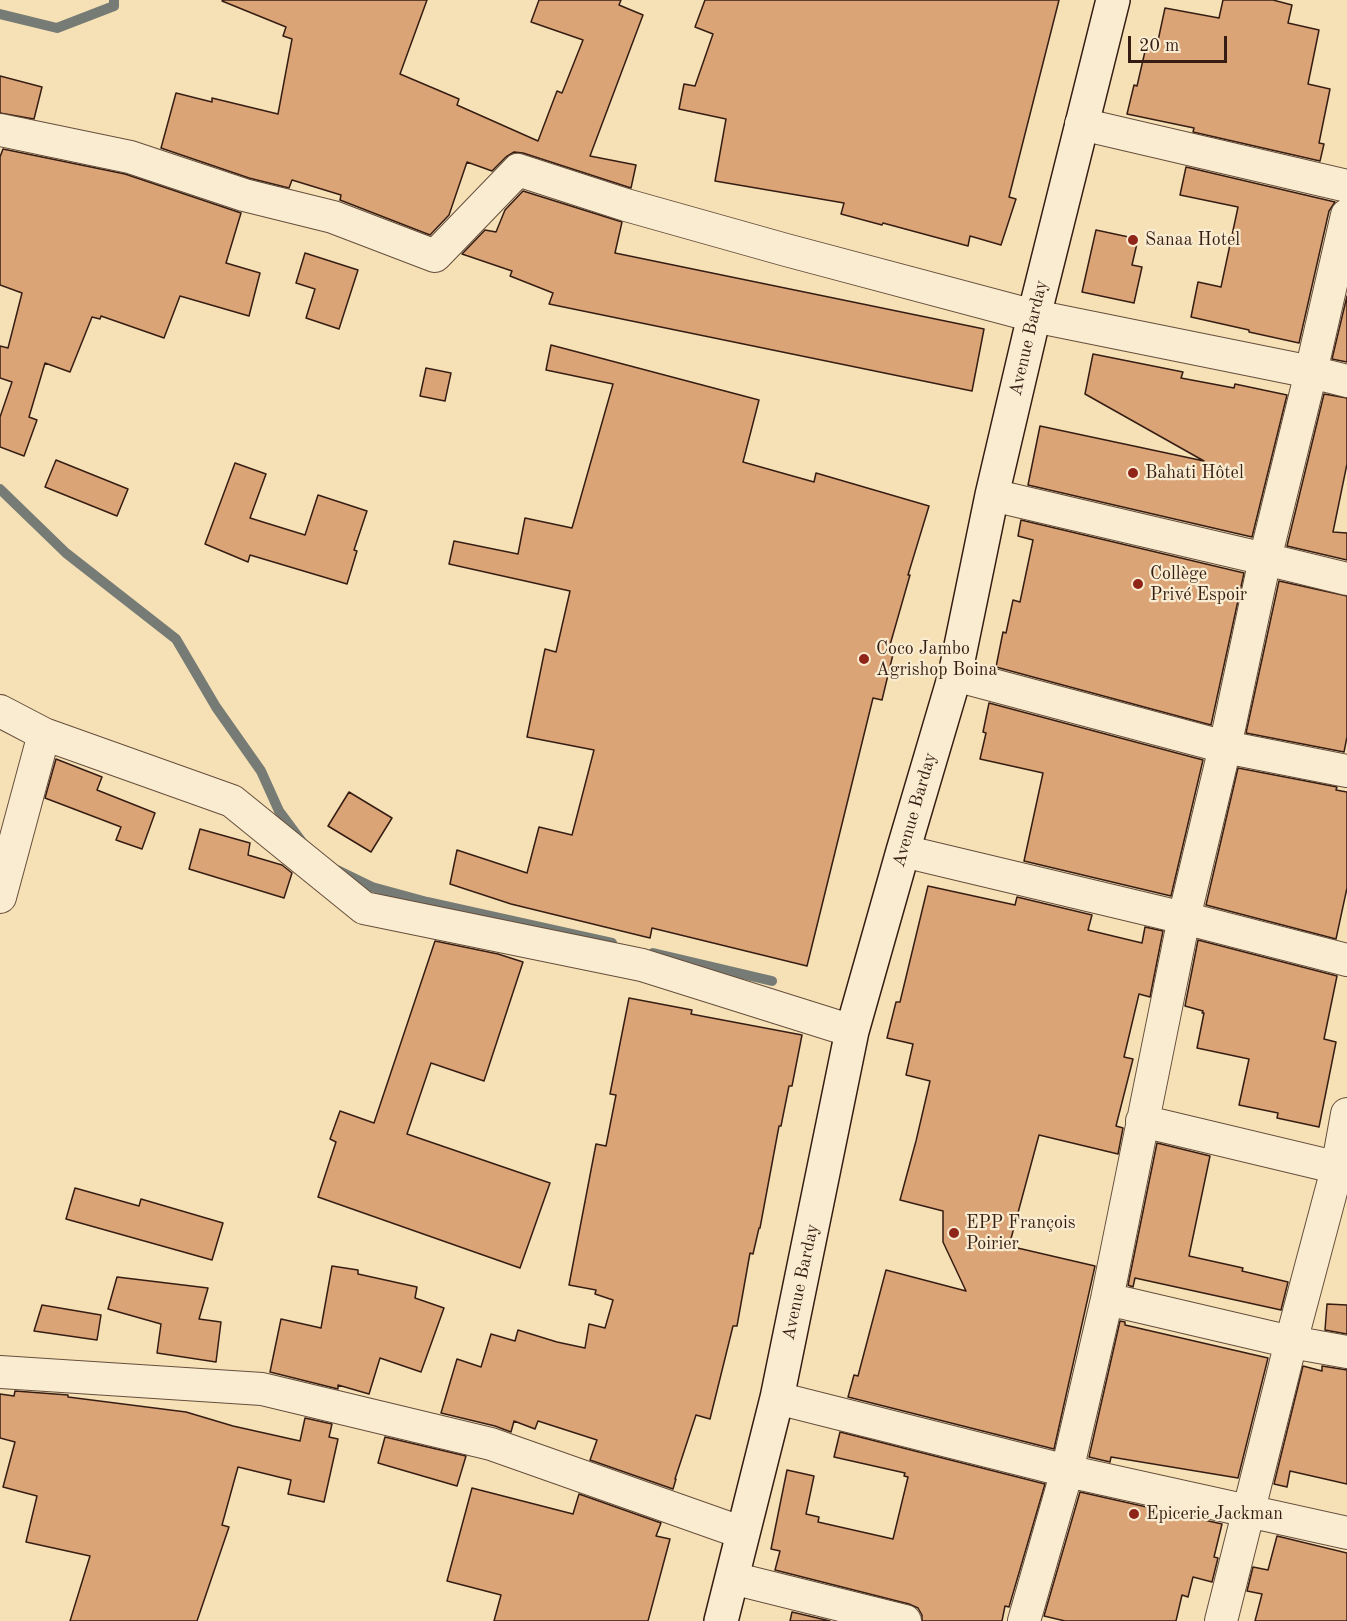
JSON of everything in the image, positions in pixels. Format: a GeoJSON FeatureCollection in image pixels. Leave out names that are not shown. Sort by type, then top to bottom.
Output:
{"type":"FeatureCollection","features":[{"type":"Feature","properties":{"kind":"main road","name":"Avenue Barday"},"geometry":{"type":"LineString","coordinates":[[721,1621],[777,1398],[852,1031],[955,675],[992,495],[1113,0]]}},
{"type":"Feature","properties":{"kind":"street"},"geometry":{"type":"LineString","coordinates":[[1081,124],[1347,186]]}},
{"type":"Feature","properties":{"kind":"street"},"geometry":{"type":"LineString","coordinates":[[0,130],[130,157],[244,195],[333,217],[435,256],[518,170],[626,205],[1034,316],[1347,381]]}},
{"type":"Feature","properties":{"kind":"street"},"geometry":{"type":"LineString","coordinates":[[1023,1621],[1067,1471],[1107,1299],[1185,918],[1225,747],[1265,559],[1347,215]]}},
{"type":"Feature","properties":{"kind":"street"},"geometry":{"type":"LineString","coordinates":[[992,495],[1347,579]]}},
{"type":"Feature","properties":{"kind":"street"},"geometry":{"type":"LineString","coordinates":[[955,675],[1225,747],[1347,771]]}},
{"type":"Feature","properties":{"kind":"street"},"geometry":{"type":"LineString","coordinates":[[0,711],[44,734],[232,801],[364,908],[642,965],[852,1031]]}},
{"type":"Feature","properties":{"kind":"street"},"geometry":{"type":"LineString","coordinates":[[0,897],[44,734]]}},
{"type":"Feature","properties":{"kind":"street"},"geometry":{"type":"LineString","coordinates":[[903,851],[1185,918],[1347,960]]}},
{"type":"Feature","properties":{"kind":"street"},"geometry":{"type":"LineString","coordinates":[[1221,1621],[1291,1342],[1342,1170],[1347,1114]]}},
{"type":"Feature","properties":{"kind":"street"},"geometry":{"type":"LineString","coordinates":[[1143,1121],[1342,1170]]}},
{"type":"Feature","properties":{"kind":"street"},"geometry":{"type":"LineString","coordinates":[[1107,1299],[1291,1342],[1347,1352]]}},
{"type":"Feature","properties":{"kind":"street"},"geometry":{"type":"LineString","coordinates":[[0,1372],[262,1389],[491,1444],[743,1533]]}},
{"type":"Feature","properties":{"kind":"street"},"geometry":{"type":"LineString","coordinates":[[777,1398],[1067,1471],[1347,1533]]}},
{"type":"Feature","properties":{"kind":"street"},"geometry":{"type":"LineString","coordinates":[[732,1578],[905,1621]]}},
{"type":"Feature","properties":{"kind":"building"},"geometry":{"type":"Polygon","coordinates":[[[223,0],[427,0],[400,74],[459,99],[457,105],[538,141],[557,91],[562,93],[583,40],[531,22],[539,0],[621,0],[619,5],[643,15],[590,156],[636,165],[631,188],[523,153],[514,152],[492,171],[467,162],[449,215],[430,235],[340,200],[341,195],[292,180],[289,188],[249,178],[161,148],[176,93],[212,102],[212,98],[278,114],[292,39],[283,36],[286,27],[223,0]]]}},
{"type":"Feature","properties":{"kind":"building"},"geometry":{"type":"Polygon","coordinates":[[[705,0],[1059,0],[1009,197],[1016,199],[1001,245],[970,236],[968,246],[841,214],[844,203],[715,181],[726,119],[679,109],[684,84],[695,86],[713,34],[695,27],[705,0]]]}},
{"type":"Feature","properties":{"kind":"building"},"geometry":{"type":"Polygon","coordinates":[[[1223,0],[1273,0],[1292,5],[1288,23],[1319,30],[1308,84],[1330,89],[1319,143],[1324,144],[1320,161],[1193,132],[1194,128],[1127,114],[1134,85],[1137,86],[1146,47],[1156,50],[1165,8],[1219,18],[1223,0]]]}},
{"type":"Feature","properties":{"kind":"building"},"geometry":{"type":"Polygon","coordinates":[[[0,76],[42,87],[34,119],[0,113],[0,76]]]}},
{"type":"Feature","properties":{"kind":"building"},"geometry":{"type":"Polygon","coordinates":[[[3,149],[125,174],[241,213],[226,263],[260,273],[249,316],[180,296],[164,338],[101,316],[100,319],[92,317],[70,372],[45,363],[29,417],[37,420],[24,456],[0,447],[0,417],[12,382],[0,378],[0,346],[8,348],[22,293],[0,285],[0,157],[3,149]]]}},
{"type":"Feature","properties":{"kind":"building"},"geometry":{"type":"Polygon","coordinates":[[[1186,167],[1335,202],[1329,211],[1299,343],[1191,317],[1198,282],[1221,287],[1238,207],[1180,195],[1186,167]]]}},
{"type":"Feature","properties":{"kind":"building"},"geometry":{"type":"Polygon","coordinates":[[[523,191],[622,222],[615,253],[984,329],[972,391],[549,304],[553,293],[510,276],[512,271],[462,254],[485,230],[496,232],[505,210],[523,191]]]}},
{"type":"Feature","properties":{"kind":"building"},"geometry":{"type":"Polygon","coordinates":[[[1096,230],[1138,239],[1132,265],[1142,267],[1134,303],[1082,292],[1096,230]]]}},
{"type":"Feature","properties":{"kind":"building"},"geometry":{"type":"Polygon","coordinates":[[[305,253],[358,270],[339,329],[306,318],[315,289],[296,283],[305,253]]]}},
{"type":"Feature","properties":{"kind":"building"},"geometry":{"type":"Polygon","coordinates":[[[1347,296],[1347,362],[1332,359],[1347,296]]]}},
{"type":"Feature","properties":{"kind":"building"},"geometry":{"type":"Polygon","coordinates":[[[551,345],[759,400],[743,462],[814,482],[816,473],[929,506],[890,645],[895,646],[882,700],[873,698],[807,966],[652,928],[650,938],[511,904],[450,884],[457,850],[527,873],[539,827],[572,835],[594,750],[527,737],[545,649],[556,652],[570,591],[449,564],[454,541],[518,554],[525,518],[572,528],[613,384],[546,370],[551,345]]]}},
{"type":"Feature","properties":{"kind":"building"},"geometry":{"type":"Polygon","coordinates":[[[1093,354],[1183,372],[1181,378],[1234,388],[1235,384],[1287,395],[1252,537],[1028,485],[1040,426],[1204,461],[1085,394],[1093,354]]]}},
{"type":"Feature","properties":{"kind":"building"},"geometry":{"type":"Polygon","coordinates":[[[426,368],[451,373],[445,401],[420,396],[426,368]]]}},
{"type":"Feature","properties":{"kind":"building"},"geometry":{"type":"Polygon","coordinates":[[[1324,394],[1347,398],[1347,464],[1333,532],[1347,533],[1347,560],[1287,546],[1324,394]]]}},
{"type":"Feature","properties":{"kind":"building"},"geometry":{"type":"Polygon","coordinates":[[[56,460],[128,489],[117,516],[45,487],[56,460]]]}},
{"type":"Feature","properties":{"kind":"building"},"geometry":{"type":"Polygon","coordinates":[[[235,463],[266,474],[250,518],[305,535],[318,495],[367,511],[354,550],[357,551],[347,584],[250,555],[248,562],[205,544],[235,463]]]}},
{"type":"Feature","properties":{"kind":"building"},"geometry":{"type":"Polygon","coordinates":[[[1021,520],[1244,573],[1211,725],[996,667],[1003,632],[1006,633],[1013,600],[1020,602],[1033,540],[1018,536],[1021,520]]]}},
{"type":"Feature","properties":{"kind":"building"},"geometry":{"type":"Polygon","coordinates":[[[1279,581],[1347,596],[1347,737],[1344,752],[1246,733],[1279,581]]]}},
{"type":"Feature","properties":{"kind":"building"},"geometry":{"type":"Polygon","coordinates":[[[989,703],[1203,760],[1171,896],[1024,861],[1043,773],[980,759],[989,703]]]}},
{"type":"Feature","properties":{"kind":"building"},"geometry":{"type":"Polygon","coordinates":[[[56,759],[102,777],[97,790],[155,813],[142,849],[116,840],[121,827],[45,798],[56,759]]]}},
{"type":"Feature","properties":{"kind":"building"},"geometry":{"type":"Polygon","coordinates":[[[1238,768],[1337,787],[1336,790],[1347,792],[1347,888],[1336,939],[1206,905],[1238,768]]]}},
{"type":"Feature","properties":{"kind":"building"},"geometry":{"type":"Polygon","coordinates":[[[349,792],[392,818],[371,852],[328,826],[349,792]]]}},
{"type":"Feature","properties":{"kind":"building"},"geometry":{"type":"Polygon","coordinates":[[[200,829],[250,843],[248,855],[282,865],[292,873],[284,898],[189,869],[200,829]]]}},
{"type":"Feature","properties":{"kind":"building"},"geometry":{"type":"Polygon","coordinates":[[[928,886],[1015,905],[1017,897],[1092,915],[1088,930],[1142,943],[1145,927],[1163,931],[1150,997],[1139,994],[1124,1057],[1133,1059],[1116,1126],[1123,1128],[1118,1154],[1039,1135],[1009,1246],[1095,1266],[1054,1449],[848,1397],[854,1375],[858,1376],[886,1270],[966,1291],[943,1242],[943,1211],[900,1200],[930,1081],[906,1075],[913,1044],[887,1038],[896,1002],[900,1002],[928,886]]]}},
{"type":"Feature","properties":{"kind":"building"},"geometry":{"type":"Polygon","coordinates":[[[1198,940],[1337,976],[1324,1039],[1336,1042],[1319,1127],[1277,1118],[1278,1113],[1239,1105],[1249,1059],[1197,1048],[1204,1013],[1185,1006],[1198,940]]]}},
{"type":"Feature","properties":{"kind":"building"},"geometry":{"type":"Polygon","coordinates":[[[435,941],[498,954],[523,962],[484,1081],[431,1063],[407,1134],[550,1183],[520,1268],[318,1197],[336,1142],[330,1139],[340,1111],[374,1123],[435,941]]]}},
{"type":"Feature","properties":{"kind":"building"},"geometry":{"type":"Polygon","coordinates":[[[629,998],[692,1010],[691,1014],[802,1035],[792,1086],[789,1086],[781,1126],[779,1126],[760,1228],[753,1254],[750,1253],[737,1326],[733,1326],[710,1419],[696,1415],[673,1489],[590,1460],[597,1440],[538,1421],[535,1429],[514,1421],[511,1432],[441,1413],[457,1359],[481,1367],[491,1334],[515,1341],[518,1330],[585,1348],[589,1324],[605,1328],[613,1300],[595,1294],[596,1290],[569,1285],[596,1144],[606,1146],[616,1095],[610,1094],[629,998]]]}},
{"type":"Feature","properties":{"kind":"building"},"geometry":{"type":"Polygon","coordinates":[[[1157,1143],[1210,1156],[1189,1256],[1243,1268],[1242,1271],[1288,1282],[1281,1310],[1135,1278],[1133,1287],[1128,1285],[1157,1143]]]}},
{"type":"Feature","properties":{"kind":"building"},"geometry":{"type":"Polygon","coordinates":[[[75,1188],[139,1206],[141,1199],[223,1223],[212,1260],[66,1219],[75,1188]]]}},
{"type":"Feature","properties":{"kind":"building"},"geometry":{"type":"Polygon","coordinates":[[[332,1266],[358,1270],[358,1274],[417,1287],[415,1298],[444,1308],[421,1372],[380,1358],[369,1394],[338,1385],[338,1389],[270,1372],[281,1319],[321,1328],[332,1266]]]}},
{"type":"Feature","properties":{"kind":"building"},"geometry":{"type":"Polygon","coordinates":[[[117,1277],[208,1288],[199,1319],[221,1322],[216,1362],[157,1353],[161,1324],[108,1309],[117,1277]]]}},
{"type":"Feature","properties":{"kind":"building"},"geometry":{"type":"Polygon","coordinates":[[[1327,1304],[1347,1305],[1347,1334],[1325,1330],[1327,1304]]]}},
{"type":"Feature","properties":{"kind":"building"},"geometry":{"type":"Polygon","coordinates":[[[42,1305],[101,1315],[97,1340],[34,1331],[42,1305]]]}},
{"type":"Feature","properties":{"kind":"building"},"geometry":{"type":"Polygon","coordinates":[[[1120,1321],[1125,1322],[1125,1325],[1268,1358],[1238,1478],[1111,1457],[1110,1462],[1089,1457],[1120,1321]]]}},
{"type":"Feature","properties":{"kind":"building"},"geometry":{"type":"Polygon","coordinates":[[[1303,1366],[1322,1371],[1322,1366],[1347,1370],[1347,1484],[1290,1471],[1287,1487],[1274,1484],[1303,1366]]]}},
{"type":"Feature","properties":{"kind":"building"},"geometry":{"type":"Polygon","coordinates":[[[15,1391],[68,1395],[68,1397],[186,1412],[233,1426],[300,1441],[305,1418],[332,1424],[329,1437],[338,1439],[324,1502],[288,1494],[291,1480],[238,1467],[222,1525],[229,1527],[197,1621],[70,1621],[90,1556],[26,1542],[37,1496],[3,1487],[15,1442],[0,1438],[0,1394],[14,1396],[15,1391]]]}},
{"type":"Feature","properties":{"kind":"building"},"geometry":{"type":"Polygon","coordinates":[[[840,1432],[1045,1484],[1009,1607],[1005,1606],[1002,1621],[922,1621],[918,1608],[909,1604],[775,1570],[780,1551],[771,1549],[787,1470],[814,1476],[806,1514],[819,1517],[818,1522],[893,1539],[908,1477],[904,1476],[905,1473],[834,1457],[840,1432]]]}},
{"type":"Feature","properties":{"kind":"building"},"geometry":{"type":"Polygon","coordinates":[[[385,1437],[466,1456],[457,1486],[378,1463],[385,1437]]]}},
{"type":"Feature","properties":{"kind":"building"},"geometry":{"type":"Polygon","coordinates":[[[472,1488],[573,1514],[579,1494],[661,1523],[656,1536],[670,1539],[648,1621],[494,1621],[501,1595],[447,1581],[472,1488]]]}},
{"type":"Feature","properties":{"kind":"building"},"geometry":{"type":"Polygon","coordinates":[[[1080,1492],[1222,1524],[1214,1557],[1218,1558],[1212,1582],[1193,1577],[1188,1597],[1182,1595],[1176,1621],[1065,1621],[1044,1616],[1080,1492]]]}},
{"type":"Feature","properties":{"kind":"building"},"geometry":{"type":"Polygon","coordinates":[[[1277,1536],[1347,1553],[1347,1621],[1255,1621],[1262,1594],[1247,1591],[1253,1567],[1268,1570],[1277,1536]]]}},
{"type":"Feature","properties":{"kind":"building"},"geometry":{"type":"Polygon","coordinates":[[[792,1612],[830,1621],[790,1621],[792,1612]]]}},
{"type":"Feature","properties":{"kind":"waterway"},"geometry":{"type":"LineString","coordinates":[[0,14],[57,28],[114,6],[114,0]]}},
{"type":"Feature","properties":{"kind":"waterway"},"geometry":{"type":"LineString","coordinates":[[0,489],[66,553],[176,639],[216,707],[261,771],[279,811],[302,842]]}},
{"type":"Feature","properties":{"kind":"waterway"},"geometry":{"type":"LineString","coordinates":[[337,870],[372,887],[427,902],[612,943]]}},
{"type":"Feature","properties":{"kind":"waterway"},"geometry":{"type":"LineString","coordinates":[[653,953],[772,981]]}},
{"type":"Feature","properties":{"kind":"place","name":"Sanaa Hotel"},"geometry":{"type":"Point","coordinates":[1133,240]}},
{"type":"Feature","properties":{"kind":"place","name":"Bahati Hôtel"},"geometry":{"type":"Point","coordinates":[1133,473]}},
{"type":"Feature","properties":{"kind":"place","name":"Collège Privé Espoir"},"geometry":{"type":"Point","coordinates":[1138,584]}},
{"type":"Feature","properties":{"kind":"place","name":"Coco Jambo Agrishop Boina"},"geometry":{"type":"Point","coordinates":[864,659]}},
{"type":"Feature","properties":{"kind":"place","name":"EPP François Poirier"},"geometry":{"type":"Point","coordinates":[954,1233]}},
{"type":"Feature","properties":{"kind":"place","name":"Epicerie Jackman"},"geometry":{"type":"Point","coordinates":[1134,1514]}}]}
